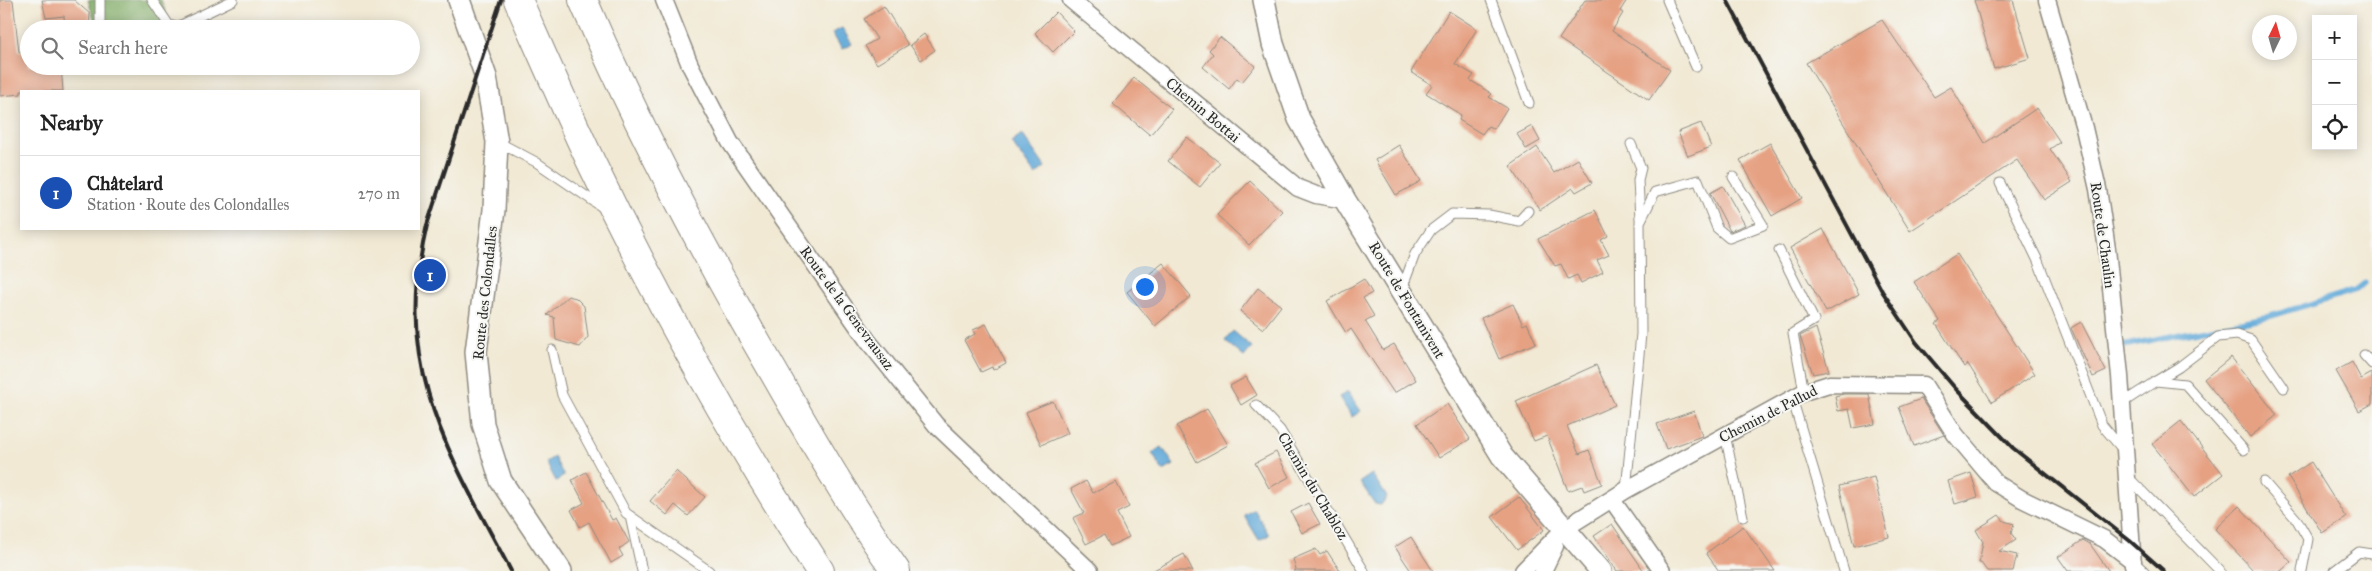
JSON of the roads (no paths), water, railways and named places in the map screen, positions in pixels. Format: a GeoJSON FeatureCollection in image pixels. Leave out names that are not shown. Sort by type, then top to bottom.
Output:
{"type":"FeatureCollection","features":[{"type":"Feature","properties":{"kind":"highway"},"geometry":{"type":"LineString","coordinates":[[518,0],[591,162],[691,355],[739,439],[820,571]]}},
{"type":"Feature","properties":{"kind":"highway"},"geometry":{"type":"LineString","coordinates":[[583,0],[645,135],[699,240],[802,422],[896,571]]}},
{"type":"Feature","properties":{"kind":"street","name":"Route des Colondalles"},"geometry":{"type":"LineString","coordinates":[[459,0],[486,77],[497,142],[494,210],[476,352],[483,424],[501,481],[561,571]]}},
{"type":"Feature","properties":{"kind":"street","name":"Route de la Genevrausaz"},"geometry":{"type":"LineString","coordinates":[[664,0],[690,65],[730,142],[868,341],[936,425],[1090,571]]}},
{"type":"Feature","properties":{"kind":"street","name":"Chemin Bottai"},"geometry":{"type":"LineString","coordinates":[[1071,0],[1298,188],[1316,195],[1345,200]]}},
{"type":"Feature","properties":{"kind":"street","name":"Route de Fontanivent"},"geometry":{"type":"LineString","coordinates":[[1264,0],[1273,44],[1299,119],[1345,200],[1502,456],[1601,571]]}},
{"type":"Feature","properties":{"kind":"street","name":"Route de Chaulin"},"geometry":{"type":"LineString","coordinates":[[2047,0],[2084,128],[2098,189],[2107,250],[2122,403],[2135,568]]}},
{"type":"Feature","properties":{"kind":"street","name":"Chemin de Pallud"},"geometry":{"type":"LineString","coordinates":[[1564,529],[1626,490],[1798,395],[1829,384],[1924,384],[1955,434],[1996,483],[2022,500],[2104,539],[2135,568]]}},
{"type":"Feature","properties":{"kind":"street"},"geometry":{"type":"LineString","coordinates":[[1612,500],[1662,571]]}},
{"type":"Feature","properties":{"kind":"street"},"geometry":{"type":"LineString","coordinates":[[1523,571],[1564,529]]}},
{"type":"Feature","properties":{"kind":"street"},"geometry":{"type":"LineString","coordinates":[[1543,571],[1564,529]]}},
{"type":"Feature","properties":{"kind":"lane"},"geometry":{"type":"LineString","coordinates":[[100,0],[100,20]]}},
{"type":"Feature","properties":{"kind":"lane"},"geometry":{"type":"LineString","coordinates":[[152,0],[166,20]]}},
{"type":"Feature","properties":{"kind":"lane"},"geometry":{"type":"LineString","coordinates":[[192,20],[233,0]]}},
{"type":"Feature","properties":{"kind":"lane"},"geometry":{"type":"LineString","coordinates":[[1491,0],[1529,103]]}},
{"type":"Feature","properties":{"kind":"lane"},"geometry":{"type":"LineString","coordinates":[[1667,0],[1696,66]]}},
{"type":"Feature","properties":{"kind":"lane"},"geometry":{"type":"LineString","coordinates":[[497,142],[536,162],[621,220]]}},
{"type":"Feature","properties":{"kind":"lane"},"geometry":{"type":"LineString","coordinates":[[1626,490],[1641,334],[1638,180],[1641,168],[1630,144]]}},
{"type":"Feature","properties":{"kind":"lane"},"geometry":{"type":"LineString","coordinates":[[1640,222],[1654,192],[1698,180],[1717,228],[1730,238],[1763,225],[1733,177]]}},
{"type":"Feature","properties":{"kind":"lane"},"geometry":{"type":"LineString","coordinates":[[2000,183],[2038,261],[2102,425],[2125,452]]}},
{"type":"Feature","properties":{"kind":"lane"},"geometry":{"type":"LineString","coordinates":[[1402,291],[1415,254],[1431,230],[1452,214],[1489,215],[1519,220],[1528,211]]}},
{"type":"Feature","properties":{"kind":"lane"},"geometry":{"type":"LineString","coordinates":[[1779,250],[1814,320],[1793,333],[1798,395],[1844,571]]}},
{"type":"Feature","properties":{"kind":"lane"},"geometry":{"type":"LineString","coordinates":[[2122,403],[2179,367],[2218,337],[2236,335],[2251,340],[2284,388]]}},
{"type":"Feature","properties":{"kind":"lane"},"geometry":{"type":"LineString","coordinates":[[552,350],[562,395],[626,512],[708,571]]}},
{"type":"Feature","properties":{"kind":"lane"},"geometry":{"type":"LineString","coordinates":[[2364,355],[2372,364]]}},
{"type":"Feature","properties":{"kind":"lane"},"geometry":{"type":"LineString","coordinates":[[2156,380],[2184,384],[2244,450]]}},
{"type":"Feature","properties":{"kind":"lane","name":"Chemin du Chabloz"},"geometry":{"type":"LineString","coordinates":[[1256,405],[1280,430],[1364,571]]}},
{"type":"Feature","properties":{"kind":"lane"},"geometry":{"type":"LineString","coordinates":[[1726,435],[1743,517]]}},
{"type":"Feature","properties":{"kind":"lane"},"geometry":{"type":"LineString","coordinates":[[2127,476],[2220,571]]}},
{"type":"Feature","properties":{"kind":"lane"},"geometry":{"type":"LineString","coordinates":[[2264,482],[2297,520],[2308,539],[2302,571]]}},
{"type":"Feature","properties":{"kind":"lane"},"geometry":{"type":"LineString","coordinates":[[630,516],[642,571]]}},
{"type":"Feature","properties":{"kind":"lane"},"geometry":{"type":"LineString","coordinates":[[2334,571],[2359,552],[2372,554]]}},
{"type":"Feature","properties":{"kind":"water"},"geometry":{"type":"Polygon","coordinates":[[[842,28],[852,44],[842,49],[832,33],[842,28]]]}},
{"type":"Feature","properties":{"kind":"water"},"geometry":{"type":"Polygon","coordinates":[[[1022,134],[1045,167],[1035,175],[1011,142],[1022,134]]]}},
{"type":"Feature","properties":{"kind":"water"},"geometry":{"type":"Polygon","coordinates":[[[1233,331],[1252,347],[1244,357],[1225,341],[1233,331]]]}},
{"type":"Feature","properties":{"kind":"water"},"geometry":{"type":"Polygon","coordinates":[[[1348,392],[1361,411],[1352,417],[1339,397],[1348,392]]]}},
{"type":"Feature","properties":{"kind":"water"},"geometry":{"type":"Polygon","coordinates":[[[1162,447],[1174,465],[1163,471],[1152,453],[1162,447]]]}},
{"type":"Feature","properties":{"kind":"water"},"geometry":{"type":"Polygon","coordinates":[[[554,457],[564,476],[556,481],[546,462],[554,457]]]}},
{"type":"Feature","properties":{"kind":"water"},"geometry":{"type":"Polygon","coordinates":[[[1372,474],[1387,497],[1381,505],[1375,504],[1360,482],[1372,474]]]}},
{"type":"Feature","properties":{"kind":"water"},"geometry":{"type":"Polygon","coordinates":[[[1254,509],[1269,535],[1259,540],[1244,515],[1254,509]]]}},
{"type":"Feature","properties":{"kind":"waterway"},"geometry":{"type":"LineString","coordinates":[[2122,346],[2271,316],[2356,290],[2365,283]]}},
{"type":"Feature","properties":{"kind":"railway"},"geometry":{"type":"LineString","coordinates":[[501,0],[427,225],[418,276],[417,322],[422,365],[432,406],[447,446],[511,571]]}},
{"type":"Feature","properties":{"kind":"railway"},"geometry":{"type":"LineString","coordinates":[[1727,0],[1882,291],[1916,342],[1955,388],[2013,448],[2130,541],[2164,571]]}},
{"type":"Feature","properties":{"kind":"place","name":"Châtelard"},"geometry":{"type":"Point","coordinates":[430,275]}}]}
